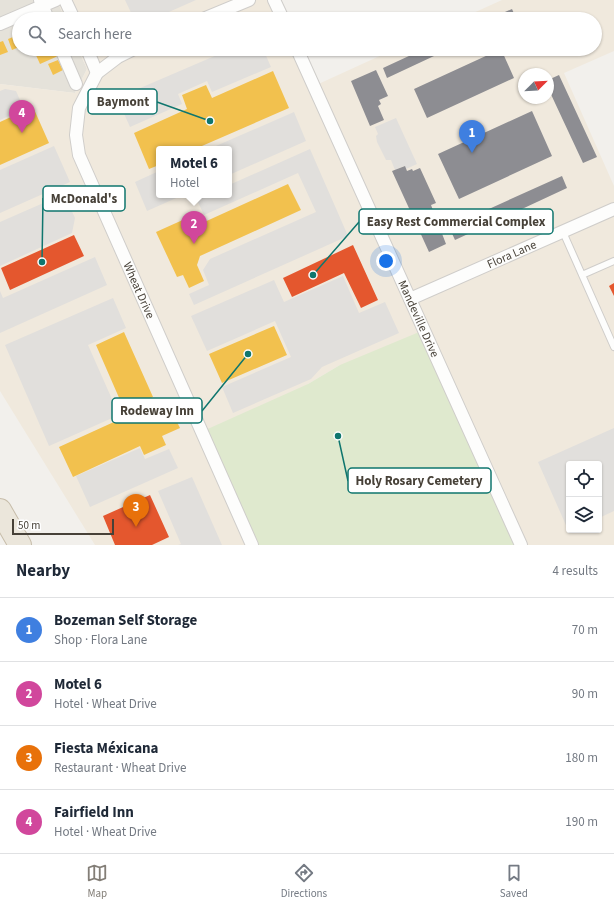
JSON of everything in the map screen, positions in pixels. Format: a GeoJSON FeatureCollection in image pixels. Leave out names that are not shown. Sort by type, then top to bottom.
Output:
{"type":"FeatureCollection","features":[{"type":"Feature","properties":{"kind":"highway"},"geometry":{"type":"LineString","coordinates":[[0,510],[20,545]]}},
{"type":"Feature","properties":{"kind":"street"},"geometry":{"type":"LineString","coordinates":[[24,12],[42,3],[56,0]]}},
{"type":"Feature","properties":{"kind":"street"},"geometry":{"type":"LineString","coordinates":[[65,0],[71,12]]}},
{"type":"Feature","properties":{"kind":"street"},"geometry":{"type":"LineString","coordinates":[[220,12],[249,0]]}},
{"type":"Feature","properties":{"kind":"street"},"geometry":{"type":"LineString","coordinates":[[274,0],[280,12]]}},
{"type":"Feature","properties":{"kind":"street"},"geometry":{"type":"LineString","coordinates":[[0,24],[12,18]]}},
{"type":"Feature","properties":{"kind":"street"},"geometry":{"type":"LineString","coordinates":[[64,56],[76,84]]}},
{"type":"Feature","properties":{"kind":"street"},"geometry":{"type":"LineString","coordinates":[[90,56],[97,73]]}},
{"type":"Feature","properties":{"kind":"street","name":"Wheat Drive"},"geometry":{"type":"LineString","coordinates":[[118,56],[97,73],[79,108],[76,135],[80,156],[252,545]]}},
{"type":"Feature","properties":{"kind":"street","name":"Mandeville Drive"},"geometry":{"type":"LineString","coordinates":[[300,56],[521,545]]}},
{"type":"Feature","properties":{"kind":"street","name":"Flora Lane"},"geometry":{"type":"LineString","coordinates":[[410,299],[614,209]]}},
{"type":"Feature","properties":{"kind":"lane"},"geometry":{"type":"LineString","coordinates":[[563,232],[614,348]]}},
{"type":"Feature","properties":{"kind":"lane"},"geometry":{"type":"LineString","coordinates":[[582,275],[614,261]]}},
{"type":"Feature","properties":{"kind":"shaded area"},"geometry":{"type":"Polygon","coordinates":[[[0,0],[57,0],[62,12],[12,12],[12,56],[81,56],[87,69],[75,93],[0,84],[0,0]]]}},
{"type":"Feature","properties":{"kind":"shaded area"},"geometry":{"type":"Polygon","coordinates":[[[57,0],[274,0],[280,12],[62,12],[57,0]]]}},
{"type":"Feature","properties":{"kind":"shaded area"},"geometry":{"type":"Polygon","coordinates":[[[125,0],[196,0],[169,12],[131,12],[125,0]]]}},
{"type":"Feature","properties":{"kind":"shaded area"},"geometry":{"type":"Polygon","coordinates":[[[502,0],[614,0],[614,51],[564,73],[614,186],[614,545],[521,545],[340,365],[308,384],[252,545],[95,545],[0,391],[0,84],[75,93],[87,69],[81,56],[300,56],[314,86],[380,56],[602,56],[602,12],[475,12],[502,0]]]}},
{"type":"Feature","properties":{"kind":"shaded area"},"geometry":{"type":"Polygon","coordinates":[[[215,56],[266,56],[271,67],[212,92],[207,81],[178,94],[182,104],[130,127],[117,98],[215,56]]]}},
{"type":"Feature","properties":{"kind":"shaded area"},"geometry":{"type":"Polygon","coordinates":[[[5,89],[16,91],[24,109],[0,120],[0,91],[5,89]]]}},
{"type":"Feature","properties":{"kind":"shaded area"},"geometry":{"type":"Polygon","coordinates":[[[294,112],[306,141],[232,174],[232,146],[216,146],[294,112]]]}},
{"type":"Feature","properties":{"kind":"shaded area"},"geometry":{"type":"Polygon","coordinates":[[[396,118],[417,164],[406,169],[404,166],[395,170],[391,160],[386,160],[377,142],[376,136],[378,134],[375,127],[396,118]]]}},
{"type":"Feature","properties":{"kind":"shaded area"},"geometry":{"type":"Polygon","coordinates":[[[54,146],[70,182],[0,213],[0,170],[54,146]]]}},
{"type":"Feature","properties":{"kind":"shaded area"},"geometry":{"type":"Polygon","coordinates":[[[310,149],[348,236],[194,305],[189,294],[209,285],[203,270],[210,259],[316,212],[298,173],[204,215],[197,200],[201,198],[232,198],[232,184],[310,149]]]}},
{"type":"Feature","properties":{"kind":"shaded area"},"geometry":{"type":"Polygon","coordinates":[[[156,172],[156,198],[176,198],[147,211],[135,182],[156,172]]]}},
{"type":"Feature","properties":{"kind":"shaded area"},"geometry":{"type":"Polygon","coordinates":[[[57,197],[69,205],[75,218],[72,233],[0,266],[0,222],[57,197]]]}},
{"type":"Feature","properties":{"kind":"shaded area"},"geometry":{"type":"Polygon","coordinates":[[[95,257],[107,285],[0,333],[0,291],[3,298],[95,257]]]}},
{"type":"Feature","properties":{"kind":"shaded area"},"geometry":{"type":"Polygon","coordinates":[[[343,276],[359,313],[385,302],[399,333],[322,367],[311,379],[233,413],[222,387],[291,357],[275,321],[207,351],[191,316],[274,280],[284,302],[343,276]]]}},
{"type":"Feature","properties":{"kind":"shaded area"},"geometry":{"type":"Polygon","coordinates":[[[113,298],[126,328],[88,345],[119,415],[49,446],[5,345],[113,298]]]}},
{"type":"Feature","properties":{"kind":"shaded area"},"geometry":{"type":"Polygon","coordinates":[[[614,428],[614,511],[602,517],[602,461],[566,461],[566,525],[538,462],[614,428]]]}},
{"type":"Feature","properties":{"kind":"shaded area"},"geometry":{"type":"Polygon","coordinates":[[[140,448],[145,459],[169,449],[178,468],[90,507],[76,476],[140,448]]]}},
{"type":"Feature","properties":{"kind":"shaded area"},"geometry":{"type":"Polygon","coordinates":[[[192,477],[222,545],[178,545],[181,544],[158,491],[192,477]]]}},
{"type":"Feature","properties":{"kind":"green space"},"geometry":{"type":"Polygon","coordinates":[[[424,330],[521,545],[252,545],[201,432],[308,384],[340,365],[424,330]]]}},
{"type":"Feature","properties":{"kind":"building: Homes"},"geometry":{"type":"Polygon","coordinates":[[[12,37],[12,50],[8,39],[12,37]]]}},
{"type":"Feature","properties":{"kind":"building: Homes"},"geometry":{"type":"Polygon","coordinates":[[[3,41],[8,52],[0,55],[0,42],[3,41]]]}},
{"type":"Feature","properties":{"kind":"building: Homes"},"geometry":{"type":"Polygon","coordinates":[[[36,56],[58,56],[40,64],[36,56]]]}},
{"type":"Feature","properties":{"kind":"building: Homes"},"geometry":{"type":"Polygon","coordinates":[[[58,60],[63,70],[53,75],[48,64],[58,60]]]}},
{"type":"Feature","properties":{"kind":"building: Homes"},"geometry":{"type":"Polygon","coordinates":[[[273,71],[289,108],[202,146],[156,146],[156,166],[149,169],[134,133],[187,109],[182,95],[206,85],[212,98],[273,71]]]}},
{"type":"Feature","properties":{"kind":"building: Homes"},"geometry":{"type":"Polygon","coordinates":[[[33,107],[49,143],[0,165],[0,122],[33,107]]]}},
{"type":"Feature","properties":{"kind":"building: Homes"},"geometry":{"type":"Polygon","coordinates":[[[288,184],[301,210],[200,256],[197,265],[204,281],[189,288],[183,275],[177,277],[156,232],[196,214],[200,224],[288,184]]]}},
{"type":"Feature","properties":{"kind":"building: Homes"},"geometry":{"type":"Polygon","coordinates":[[[274,326],[287,355],[222,383],[209,354],[274,326]]]}},
{"type":"Feature","properties":{"kind":"building: Homes"},"geometry":{"type":"Polygon","coordinates":[[[124,332],[153,397],[144,401],[152,418],[171,410],[180,428],[162,436],[166,445],[144,455],[140,446],[73,477],[59,447],[127,416],[96,345],[124,332]]]}},
{"type":"Feature","properties":{"kind":"building: Shops"},"geometry":{"type":"Polygon","coordinates":[[[74,235],[84,256],[10,290],[1,268],[74,235]]]}},
{"type":"Feature","properties":{"kind":"building: Shops"},"geometry":{"type":"Polygon","coordinates":[[[353,245],[378,300],[361,308],[344,273],[292,297],[283,278],[353,245]]]}},
{"type":"Feature","properties":{"kind":"building: Shops"},"geometry":{"type":"Polygon","coordinates":[[[614,283],[614,296],[609,286],[614,283]]]}},
{"type":"Feature","properties":{"kind":"building: Shops"},"geometry":{"type":"Polygon","coordinates":[[[150,495],[169,537],[152,545],[115,545],[103,516],[150,495]]]}},
{"type":"Feature","properties":{"kind":"building: Industry"},"geometry":{"type":"Polygon","coordinates":[[[512,9],[513,12],[505,12],[512,9]]]}},
{"type":"Feature","properties":{"kind":"building: Industry"},"geometry":{"type":"Polygon","coordinates":[[[409,56],[434,56],[387,78],[383,68],[409,56]]]}},
{"type":"Feature","properties":{"kind":"building: Industry"},"geometry":{"type":"Polygon","coordinates":[[[486,56],[504,56],[514,78],[427,118],[414,89],[486,56]]]}},
{"type":"Feature","properties":{"kind":"building: Industry"},"geometry":{"type":"Polygon","coordinates":[[[376,70],[388,96],[379,100],[381,104],[378,106],[384,120],[370,126],[351,81],[376,70]]]}},
{"type":"Feature","properties":{"kind":"building: Industry"},"geometry":{"type":"Polygon","coordinates":[[[559,75],[597,157],[583,163],[554,101],[554,77],[559,75]]]}},
{"type":"Feature","properties":{"kind":"building: Industry"},"geometry":{"type":"Polygon","coordinates":[[[532,111],[552,156],[459,199],[438,154],[532,111]]]}},
{"type":"Feature","properties":{"kind":"building: Industry"},"geometry":{"type":"Polygon","coordinates":[[[405,166],[407,171],[412,169],[413,171],[420,168],[436,203],[431,205],[446,244],[429,252],[392,171],[405,166]]]}},
{"type":"Feature","properties":{"kind":"building: Industry"},"geometry":{"type":"Polygon","coordinates":[[[562,176],[567,188],[455,240],[449,227],[562,176]]]}},
{"type":"Feature","properties":{"kind":"place","name":"Baymont"},"geometry":{"type":"Point","coordinates":[210,121]}},
{"type":"Feature","properties":{"kind":"place","name":"Fairfield Inn"},"geometry":{"type":"Point","coordinates":[22,133]}},
{"type":"Feature","properties":{"kind":"place","name":"Bozeman Self Storage"},"geometry":{"type":"Point","coordinates":[472,153]}},
{"type":"Feature","properties":{"kind":"place","name":"Motel 6"},"geometry":{"type":"Point","coordinates":[194,244]}},
{"type":"Feature","properties":{"kind":"place","name":"McDonald's"},"geometry":{"type":"Point","coordinates":[42,262]}},
{"type":"Feature","properties":{"kind":"place","name":"Easy Rest Commercial Complex"},"geometry":{"type":"Point","coordinates":[313,275]}},
{"type":"Feature","properties":{"kind":"place","name":"Rodeway Inn"},"geometry":{"type":"Point","coordinates":[248,354]}},
{"type":"Feature","properties":{"kind":"place","name":"Holy Rosary Cemetery"},"geometry":{"type":"Point","coordinates":[338,436]}},
{"type":"Feature","properties":{"kind":"place","name":"Fiesta Méxicana"},"geometry":{"type":"Point","coordinates":[136,527]}}]}
